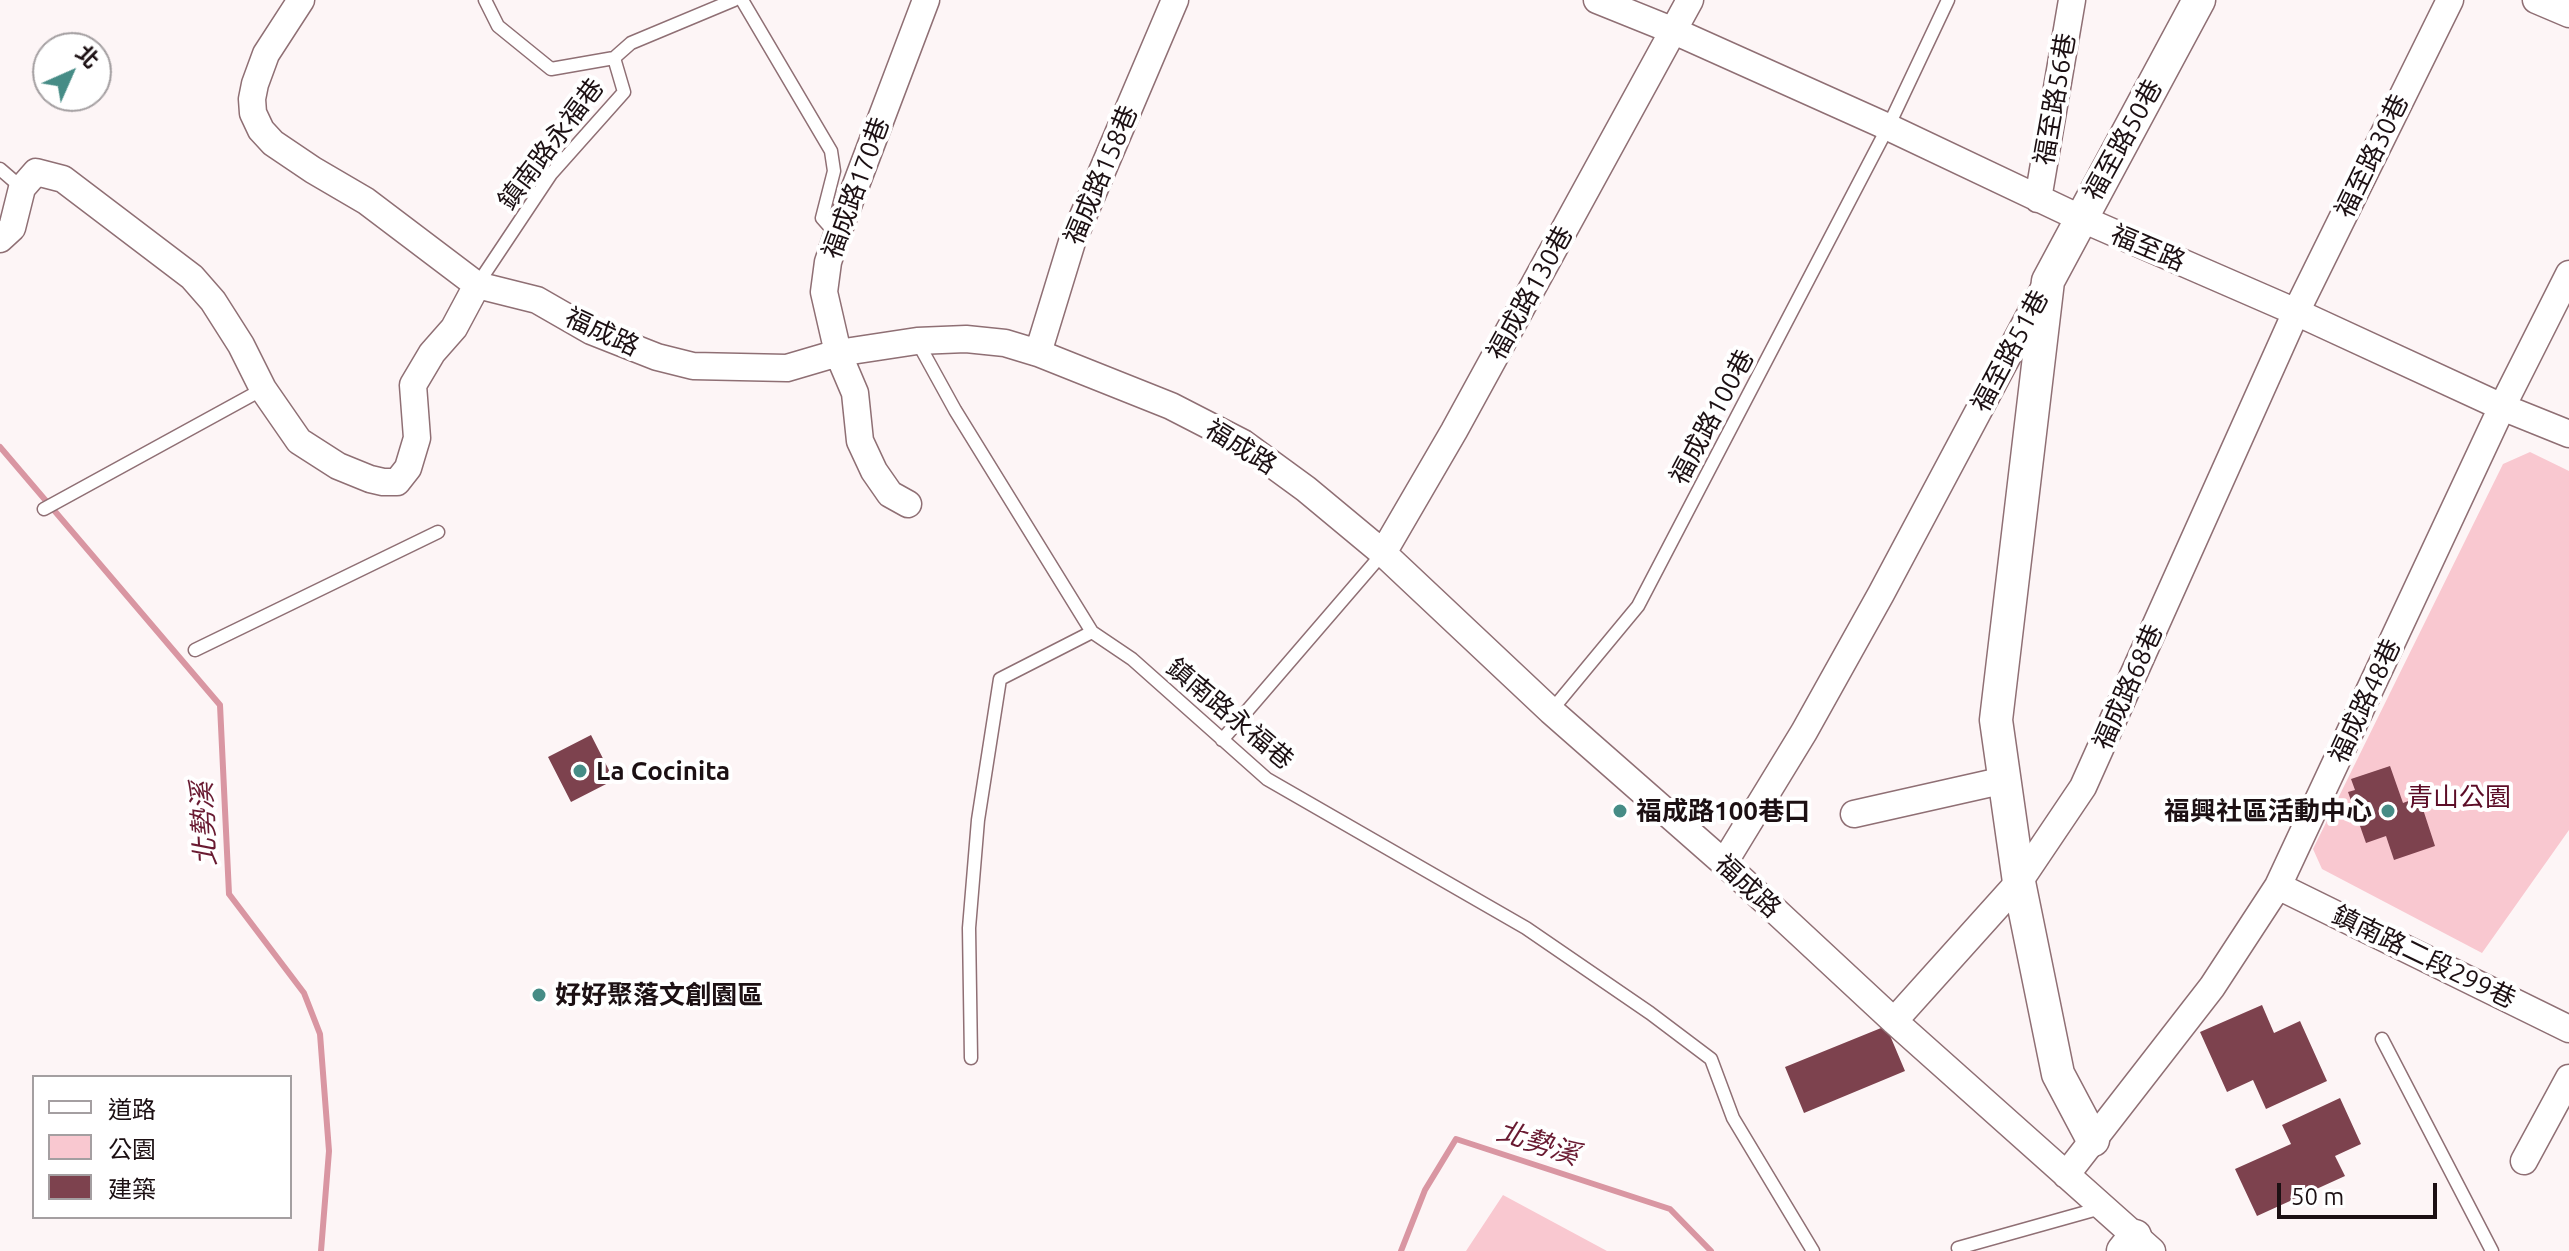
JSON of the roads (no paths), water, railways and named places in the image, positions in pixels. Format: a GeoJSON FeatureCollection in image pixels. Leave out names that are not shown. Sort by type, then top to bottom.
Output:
{"type":"FeatureCollection","features":[{"type":"Feature","properties":{"kind":"street","name":"福成路"},"geometry":{"type":"LineString","coordinates":[[301,0],[266,54],[255,84],[253,113],[261,130],[273,143],[366,201],[477,285],[537,300],[591,331],[657,357],[693,366],[787,368],[838,353],[917,341],[966,339],[1005,343],[1171,406],[1243,443],[1306,489],[1383,553],[1551,711],[1724,863],[1894,1021],[2103,1207],[2137,1246]]}},
{"type":"Feature","properties":{"kind":"street","name":"福成路170巷"},"geometry":{"type":"LineString","coordinates":[[908,504],[890,494],[874,471],[860,441],[855,393],[838,353],[824,292],[828,262],[837,235],[926,0]]}},
{"type":"Feature","properties":{"kind":"street","name":"福成路158巷"},"geometry":{"type":"LineString","coordinates":[[1038,353],[1072,242],[1175,0]]}},
{"type":"Feature","properties":{"kind":"street","name":"福至路"},"geometry":{"type":"LineString","coordinates":[[1597,0],[1674,31],[2080,218],[2569,434]]}},
{"type":"Feature","properties":{"kind":"street","name":"福成路130巷"},"geometry":{"type":"LineString","coordinates":[[1383,553],[1454,431],[1690,0]]}},
{"type":"Feature","properties":{"kind":"street","name":"福至路56巷"},"geometry":{"type":"LineString","coordinates":[[2038,199],[2072,0]]}},
{"type":"Feature","properties":{"kind":"street","name":"福至路50巷"},"geometry":{"type":"LineString","coordinates":[[2048,281],[2199,0]]}},
{"type":"Feature","properties":{"kind":"street","name":"福至路30巷"},"geometry":{"type":"LineString","coordinates":[[2296,312],[2450,0]]}},
{"type":"Feature","properties":{"kind":"street"},"geometry":{"type":"LineString","coordinates":[[2536,0],[2569,14]]}},
{"type":"Feature","properties":{"kind":"street"},"geometry":{"type":"LineString","coordinates":[[0,239],[12,228],[22,188],[36,172],[63,179],[192,277],[213,301],[241,345],[263,389],[299,441],[356,475],[383,482],[397,482],[408,468],[417,438],[413,385],[432,353],[454,328],[477,285]]}},
{"type":"Feature","properties":{"kind":"street"},"geometry":{"type":"LineString","coordinates":[[2502,407],[2569,274]]}},
{"type":"Feature","properties":{"kind":"street","name":"福至路51巷"},"geometry":{"type":"LineString","coordinates":[[2048,281],[1996,720],[2019,882],[2058,1074],[2093,1140]]}},
{"type":"Feature","properties":{"kind":"street","name":"福至路51巷"},"geometry":{"type":"LineString","coordinates":[[1724,863],[1804,732],[1881,594],[2048,281]]}},
{"type":"Feature","properties":{"kind":"street","name":"福成路68巷"},"geometry":{"type":"LineString","coordinates":[[1894,1021],[2019,882],[2083,787],[2296,312]]}},
{"type":"Feature","properties":{"kind":"street","name":"福成路48巷"},"geometry":{"type":"LineString","coordinates":[[2066,1175],[2212,987],[2278,886],[2502,407]]}},
{"type":"Feature","properties":{"kind":"street"},"geometry":{"type":"LineString","coordinates":[[1854,814],[2005,780]]}},
{"type":"Feature","properties":{"kind":"street","name":"鎮南路二段299巷"},"geometry":{"type":"LineString","coordinates":[[2278,886],[2569,1029]]}},
{"type":"Feature","properties":{"kind":"street"},"geometry":{"type":"LineString","coordinates":[[2524,1161],[2569,1078]]}},
{"type":"Feature","properties":{"kind":"lane"},"geometry":{"type":"LineString","coordinates":[[485,0],[498,26],[551,69],[614,58]]}},
{"type":"Feature","properties":{"kind":"lane","name":"鎮南路永福巷"},"geometry":{"type":"LineString","coordinates":[[477,285],[551,174],[624,92],[614,58],[631,43],[734,0]]}},
{"type":"Feature","properties":{"kind":"lane"},"geometry":{"type":"LineString","coordinates":[[742,0],[831,151],[834,171],[822,218],[837,235]]}},
{"type":"Feature","properties":{"kind":"lane","name":"福成路100巷"},"geometry":{"type":"LineString","coordinates":[[1551,711],[1638,606],[1888,127],[1948,0]]}},
{"type":"Feature","properties":{"kind":"lane"},"geometry":{"type":"LineString","coordinates":[[0,169],[22,188]]}},
{"type":"Feature","properties":{"kind":"lane","name":"鎮南路永福巷"},"geometry":{"type":"LineString","coordinates":[[917,341],[955,410],[1092,632],[1132,659],[1267,779],[1526,928],[1711,1059],[1733,1118],[1813,1251]]}},
{"type":"Feature","properties":{"kind":"lane"},"geometry":{"type":"LineString","coordinates":[[44,509],[263,389]]}},
{"type":"Feature","properties":{"kind":"lane"},"geometry":{"type":"LineString","coordinates":[[195,650],[438,532]]}},
{"type":"Feature","properties":{"kind":"lane"},"geometry":{"type":"LineString","coordinates":[[1222,740],[1383,553]]}},
{"type":"Feature","properties":{"kind":"lane"},"geometry":{"type":"LineString","coordinates":[[971,1058],[970,913],[978,820],[1000,679],[1092,632]]}},
{"type":"Feature","properties":{"kind":"lane"},"geometry":{"type":"LineString","coordinates":[[2382,1039],[2492,1251]]}},
{"type":"Feature","properties":{"kind":"lane"},"geometry":{"type":"LineString","coordinates":[[1958,1248],[2103,1207]]}},
{"type":"Feature","properties":{"kind":"waterway","name":"北勢溪"},"geometry":{"type":"LineString","coordinates":[[0,447],[220,705],[229,894],[304,993],[320,1034],[329,1151],[321,1251]]}},
{"type":"Feature","properties":{"kind":"waterway","name":"北勢溪"},"geometry":{"type":"LineString","coordinates":[[1401,1251],[1425,1190],[1456,1139],[1670,1209],[1711,1251]]}},
{"type":"Feature","properties":{"kind":"place","name":"La Cocinita"},"geometry":{"type":"Point","coordinates":[580,771]}},
{"type":"Feature","properties":{"kind":"place","name":"福成路100巷口"},"geometry":{"type":"Point","coordinates":[1620,811]}},
{"type":"Feature","properties":{"kind":"place","name":"福興社區活動中心"},"geometry":{"type":"Point","coordinates":[2388,811]}},
{"type":"Feature","properties":{"kind":"place","name":"好好聚落文創園區"},"geometry":{"type":"Point","coordinates":[539,995]}},
{"type":"Feature","properties":{"kind":"park label","name":"青山公園"},"geometry":{"type":"Point","coordinates":[2459,797]}}]}
